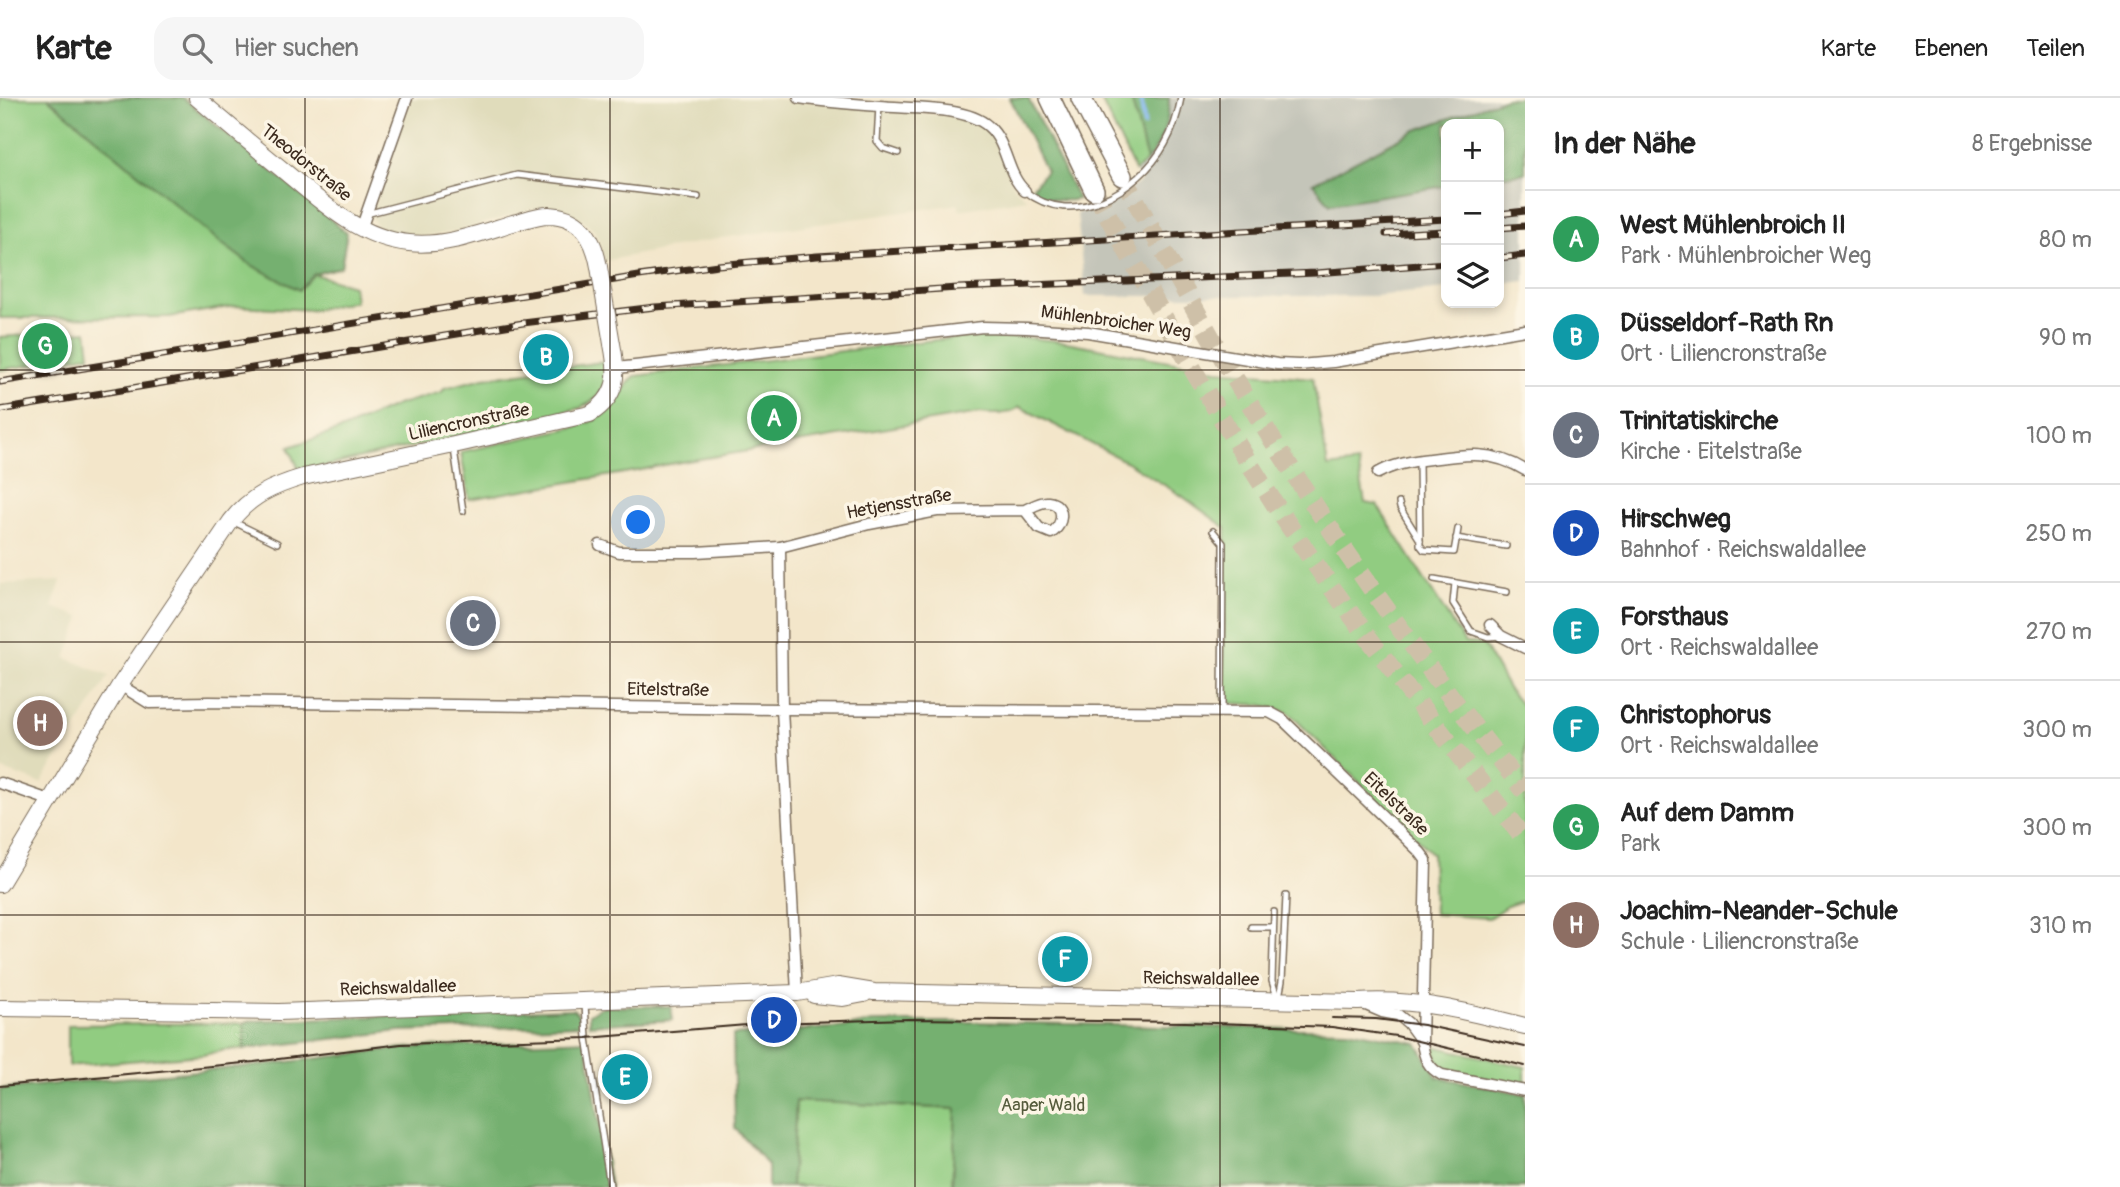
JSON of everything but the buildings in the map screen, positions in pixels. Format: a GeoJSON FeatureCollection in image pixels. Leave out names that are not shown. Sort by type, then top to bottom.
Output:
{"type":"FeatureCollection","features":[{"type":"Feature","properties":{"kind":"highway"},"geometry":{"type":"LineString","coordinates":[[1050,98],[1094,190]]}},
{"type":"Feature","properties":{"kind":"highway"},"geometry":{"type":"LineString","coordinates":[[1081,98],[1122,176]]}},
{"type":"Feature","properties":{"kind":"main road","name":"Theodorstraße"},"geometry":{"type":"LineString","coordinates":[[197,98],[313,195],[364,222]]}},
{"type":"Feature","properties":{"kind":"main road"},"geometry":{"type":"LineString","coordinates":[[364,222],[386,239],[424,244],[464,238],[530,218],[551,215],[568,219],[585,231],[596,249],[617,368]]}},
{"type":"Feature","properties":{"kind":"main road","name":"Liliencronstraße"},"geometry":{"type":"LineString","coordinates":[[0,884],[120,685],[231,521],[247,502],[279,484],[303,477],[590,414],[609,395],[615,384],[617,368]]}},
{"type":"Feature","properties":{"kind":"main road","name":"Reichswaldallee"},"geometry":{"type":"LineString","coordinates":[[0,1008],[279,1012],[797,993],[843,998],[874,992],[1392,1001],[1459,1009],[1525,1026]]}},
{"type":"Feature","properties":{"kind":"street"},"geometry":{"type":"LineString","coordinates":[[364,222],[407,98]]}},
{"type":"Feature","properties":{"kind":"street"},"geometry":{"type":"LineString","coordinates":[[799,98],[946,111],[972,117],[988,125],[999,140],[1018,183],[1025,191]]}},
{"type":"Feature","properties":{"kind":"street"},"geometry":{"type":"LineString","coordinates":[[946,98],[946,111]]}},
{"type":"Feature","properties":{"kind":"street","name":"Mühlenbroicher Weg"},"geometry":{"type":"LineString","coordinates":[[617,368],[983,327],[1088,332],[1277,364],[1299,365],[1366,357],[1525,330]]}},
{"type":"Feature","properties":{"kind":"street"},"geometry":{"type":"LineString","coordinates":[[1378,473],[1392,465],[1468,453],[1508,461],[1525,470]]}},
{"type":"Feature","properties":{"kind":"street","name":"Hetjensstraße"},"geometry":{"type":"LineString","coordinates":[[600,545],[619,552],[696,552],[780,547],[869,524],[937,511],[1025,510]]}},
{"type":"Feature","properties":{"kind":"street"},"geometry":{"type":"LineString","coordinates":[[780,547],[782,709],[797,993]]}},
{"type":"Feature","properties":{"kind":"street"},"geometry":{"type":"LineString","coordinates":[[1490,625],[1501,636],[1525,648]]}},
{"type":"Feature","properties":{"kind":"street","name":"Eitelstraße"},"geometry":{"type":"LineString","coordinates":[[120,685],[142,700],[160,704],[251,702],[1269,712],[1282,719],[1423,856],[1427,866],[1422,1042]]}},
{"type":"Feature","properties":{"kind":"street"},"geometry":{"type":"LineString","coordinates":[[0,783],[49,800]]}},
{"type":"Feature","properties":{"kind":"street"},"geometry":{"type":"LineString","coordinates":[[1358,1002],[1374,1010],[1398,1015],[1408,1023],[1422,1042],[1426,1062],[1435,1072],[1525,1091]]}},
{"type":"Feature","properties":{"kind":"lane"},"geometry":{"type":"LineString","coordinates":[[1025,191],[1047,204],[1065,208],[1095,202],[1122,189],[1142,174],[1158,155],[1173,127],[1181,98]]}},
{"type":"Feature","properties":{"kind":"lane"},"geometry":{"type":"LineString","coordinates":[[879,106],[877,141],[883,148],[898,153]]}},
{"type":"Feature","properties":{"kind":"lane"},"geometry":{"type":"LineString","coordinates":[[364,222],[517,175],[698,197]]}},
{"type":"Feature","properties":{"kind":"lane"},"geometry":{"type":"LineString","coordinates":[[454,445],[463,510]]}},
{"type":"Feature","properties":{"kind":"lane"},"geometry":{"type":"LineString","coordinates":[[1419,460],[1420,545],[1424,550],[1454,552],[1458,529]]}},
{"type":"Feature","properties":{"kind":"lane"},"geometry":{"type":"LineString","coordinates":[[1399,503],[1420,540]]}},
{"type":"Feature","properties":{"kind":"lane"},"geometry":{"type":"LineString","coordinates":[[231,521],[277,543]]}},
{"type":"Feature","properties":{"kind":"lane"},"geometry":{"type":"LineString","coordinates":[[1213,531],[1223,543],[1222,711]]}},
{"type":"Feature","properties":{"kind":"lane"},"geometry":{"type":"LineString","coordinates":[[1456,538],[1506,546]]}},
{"type":"Feature","properties":{"kind":"lane"},"geometry":{"type":"LineString","coordinates":[[1434,579],[1507,593]]}},
{"type":"Feature","properties":{"kind":"lane"},"geometry":{"type":"LineString","coordinates":[[1455,583],[1453,603],[1471,631],[1488,637],[1501,636]]}},
{"type":"Feature","properties":{"kind":"lane"},"geometry":{"type":"LineString","coordinates":[[1278,1000],[1282,981],[1286,896]]}},
{"type":"Feature","properties":{"kind":"lane"},"geometry":{"type":"LineString","coordinates":[[1274,912],[1272,981],[1278,1000]]}},
{"type":"Feature","properties":{"kind":"lane"},"geometry":{"type":"LineString","coordinates":[[1251,927],[1273,927]]}},
{"type":"Feature","properties":{"kind":"lane"},"geometry":{"type":"LineString","coordinates":[[584,1000],[588,1046],[610,1186]]}},
{"type":"Feature","properties":{"kind":"shaded area"},"geometry":{"type":"Polygon","coordinates":[[[411,98],[767,98],[948,116],[983,125],[991,133],[1014,187],[1027,199],[959,210],[959,204],[721,238],[604,261],[595,232],[582,219],[543,207],[460,231],[426,236],[380,232],[371,215],[411,98]]]}},
{"type":"Feature","properties":{"kind":"shaded area"},"geometry":{"type":"Polygon","coordinates":[[[1169,98],[1506,98],[1441,119],[1314,183],[1331,204],[1441,187],[1441,289],[1373,296],[1085,296],[1077,213],[1121,197],[1142,180],[1135,171],[1155,151],[1169,98]]]}},
{"type":"Feature","properties":{"kind":"shaded area"},"geometry":{"type":"Polygon","coordinates":[[[1525,173],[1525,281],[1504,283],[1504,182],[1504,176],[1525,173]]]}},
{"type":"Feature","properties":{"kind":"shaded area"},"geometry":{"type":"Polygon","coordinates":[[[61,581],[52,607],[81,617],[66,658],[109,676],[41,783],[0,769],[0,584],[61,581]]]}},
{"type":"Feature","properties":{"kind":"green space"},"geometry":{"type":"Polygon","coordinates":[[[0,98],[48,98],[251,265],[314,274],[353,286],[355,301],[313,310],[235,306],[169,317],[0,318],[0,98]]]}},
{"type":"Feature","properties":{"kind":"green space"},"geometry":{"type":"Polygon","coordinates":[[[48,98],[183,98],[347,233],[341,267],[314,274],[299,290],[251,265],[48,98]]]}},
{"type":"Feature","properties":{"kind":"green space"},"geometry":{"type":"Polygon","coordinates":[[[1010,98],[1028,98],[1078,199],[1053,199],[1031,189],[1046,171],[1010,98]]]}},
{"type":"Feature","properties":{"kind":"green space"},"geometry":{"type":"Polygon","coordinates":[[[1100,98],[1131,98],[1147,161],[1135,171],[1100,98]]]}},
{"type":"Feature","properties":{"kind":"green space"},"geometry":{"type":"Polygon","coordinates":[[[1131,98],[1169,98],[1164,132],[1147,161],[1131,98]]]}},
{"type":"Feature","properties":{"kind":"green space"},"geometry":{"type":"Polygon","coordinates":[[[1506,98],[1525,98],[1525,173],[1504,176],[1504,119],[1447,119],[1506,98]]]}},
{"type":"Feature","properties":{"kind":"green space"},"geometry":{"type":"Polygon","coordinates":[[[1441,121],[1441,187],[1330,204],[1313,183],[1414,131],[1441,121]]]}},
{"type":"Feature","properties":{"kind":"green space"},"geometry":{"type":"Polygon","coordinates":[[[87,331],[90,355],[0,370],[0,337],[87,331]]]}},
{"type":"Feature","properties":{"kind":"green space"},"geometry":{"type":"Polygon","coordinates":[[[1012,336],[1066,342],[1217,370],[1313,378],[1328,467],[1358,463],[1365,503],[1377,505],[1465,643],[1483,644],[1509,690],[1525,709],[1525,900],[1507,906],[1489,918],[1434,914],[1432,854],[1288,712],[1262,705],[1228,703],[1222,696],[1226,528],[1182,496],[1127,462],[1020,407],[1005,413],[979,413],[469,499],[461,452],[589,422],[610,409],[635,376],[926,341],[1012,336]]]}},
{"type":"Feature","properties":{"kind":"green space"},"geometry":{"type":"Polygon","coordinates":[[[610,361],[603,389],[594,400],[580,408],[300,472],[289,447],[343,429],[397,405],[442,392],[444,388],[484,378],[610,361]]]}},
{"type":"Feature","properties":{"kind":"green space"},"geometry":{"type":"Polygon","coordinates":[[[671,1006],[673,1020],[589,1025],[589,1014],[601,1007],[671,1006]]]}},
{"type":"Feature","properties":{"kind":"green space"},"geometry":{"type":"Polygon","coordinates":[[[573,1009],[582,1025],[400,1031],[244,1049],[244,1023],[249,1021],[573,1009]]]}},
{"type":"Feature","properties":{"kind":"green space","name":"Aaper Wald"},"geometry":{"type":"Polygon","coordinates":[[[873,1022],[1348,1030],[1417,1043],[1437,1077],[1525,1094],[1525,1187],[952,1187],[956,1109],[796,1101],[791,1186],[802,1187],[768,1187],[768,1165],[735,1128],[733,1035],[844,1027],[873,1022]]]}},
{"type":"Feature","properties":{"kind":"green space"},"geometry":{"type":"Polygon","coordinates":[[[244,1023],[244,1049],[68,1066],[68,1025],[244,1023]]]}},
{"type":"Feature","properties":{"kind":"green space"},"geometry":{"type":"Polygon","coordinates":[[[586,1040],[610,1187],[0,1187],[0,1089],[254,1066],[403,1048],[586,1040]]]}},
{"type":"Feature","properties":{"kind":"green space"},"geometry":{"type":"Polygon","coordinates":[[[1433,1046],[1525,1067],[1525,1087],[1446,1069],[1438,1062],[1433,1046]]]}},
{"type":"Feature","properties":{"kind":"green space"},"geometry":{"type":"Polygon","coordinates":[[[796,1101],[956,1109],[952,1187],[791,1186],[796,1101]]]}},
{"type":"Feature","properties":{"kind":"waterway"},"geometry":{"type":"LineString","coordinates":[[1141,98],[1144,125]]}},
{"type":"Feature","properties":{"kind":"tunnel"},"geometry":{"type":"LineString","coordinates":[[1122,176],[1232,374],[1313,503],[1416,650],[1525,791]]}},
{"type":"Feature","properties":{"kind":"tunnel"},"geometry":{"type":"LineString","coordinates":[[1094,190],[1210,399],[1286,521],[1372,643],[1525,840]]}},
{"type":"Feature","properties":{"kind":"tram line"},"geometry":{"type":"LineString","coordinates":[[1332,1018],[1376,1019],[1423,1025],[1525,1047]]}},
{"type":"Feature","properties":{"kind":"tram line"},"geometry":{"type":"LineString","coordinates":[[0,1086],[254,1062],[401,1044],[587,1038],[771,1023],[908,1019],[1186,1022],[1332,1027],[1396,1036],[1525,1066]]}},
{"type":"Feature","properties":{"kind":"railway"},"geometry":{"type":"LineString","coordinates":[[1504,213],[1525,211]]}},
{"type":"Feature","properties":{"kind":"railway"},"geometry":{"type":"LineString","coordinates":[[0,382],[718,265],[817,256],[1441,219]]}},
{"type":"Feature","properties":{"kind":"railway"},"geometry":{"type":"LineString","coordinates":[[1504,228],[1525,226]]}},
{"type":"Feature","properties":{"kind":"railway"},"geometry":{"type":"LineString","coordinates":[[1386,234],[1441,231]]}},
{"type":"Feature","properties":{"kind":"railway"},"geometry":{"type":"LineString","coordinates":[[1504,257],[1525,255]]}},
{"type":"Feature","properties":{"kind":"railway"},"geometry":{"type":"LineString","coordinates":[[0,410],[523,323],[655,307],[958,288],[1316,273],[1441,263]]}},
{"type":"Feature","properties":{"kind":"place","name":"Auf dem Damm"},"geometry":{"type":"Point","coordinates":[45,346]}},
{"type":"Feature","properties":{"kind":"place","name":"Düsseldorf-Rath Rn"},"geometry":{"type":"Point","coordinates":[546,357]}},
{"type":"Feature","properties":{"kind":"place","name":"West Mühlenbroich II"},"geometry":{"type":"Point","coordinates":[774,418]}},
{"type":"Feature","properties":{"kind":"place","name":"Trinitatiskirche"},"geometry":{"type":"Point","coordinates":[473,623]}},
{"type":"Feature","properties":{"kind":"place","name":"Joachim-Neander-Schule"},"geometry":{"type":"Point","coordinates":[40,723]}},
{"type":"Feature","properties":{"kind":"place","name":"Christophorus"},"geometry":{"type":"Point","coordinates":[1065,959]}},
{"type":"Feature","properties":{"kind":"place","name":"Hirschweg"},"geometry":{"type":"Point","coordinates":[774,1020]}},
{"type":"Feature","properties":{"kind":"place","name":"Forsthaus"},"geometry":{"type":"Point","coordinates":[625,1077]}}]}
